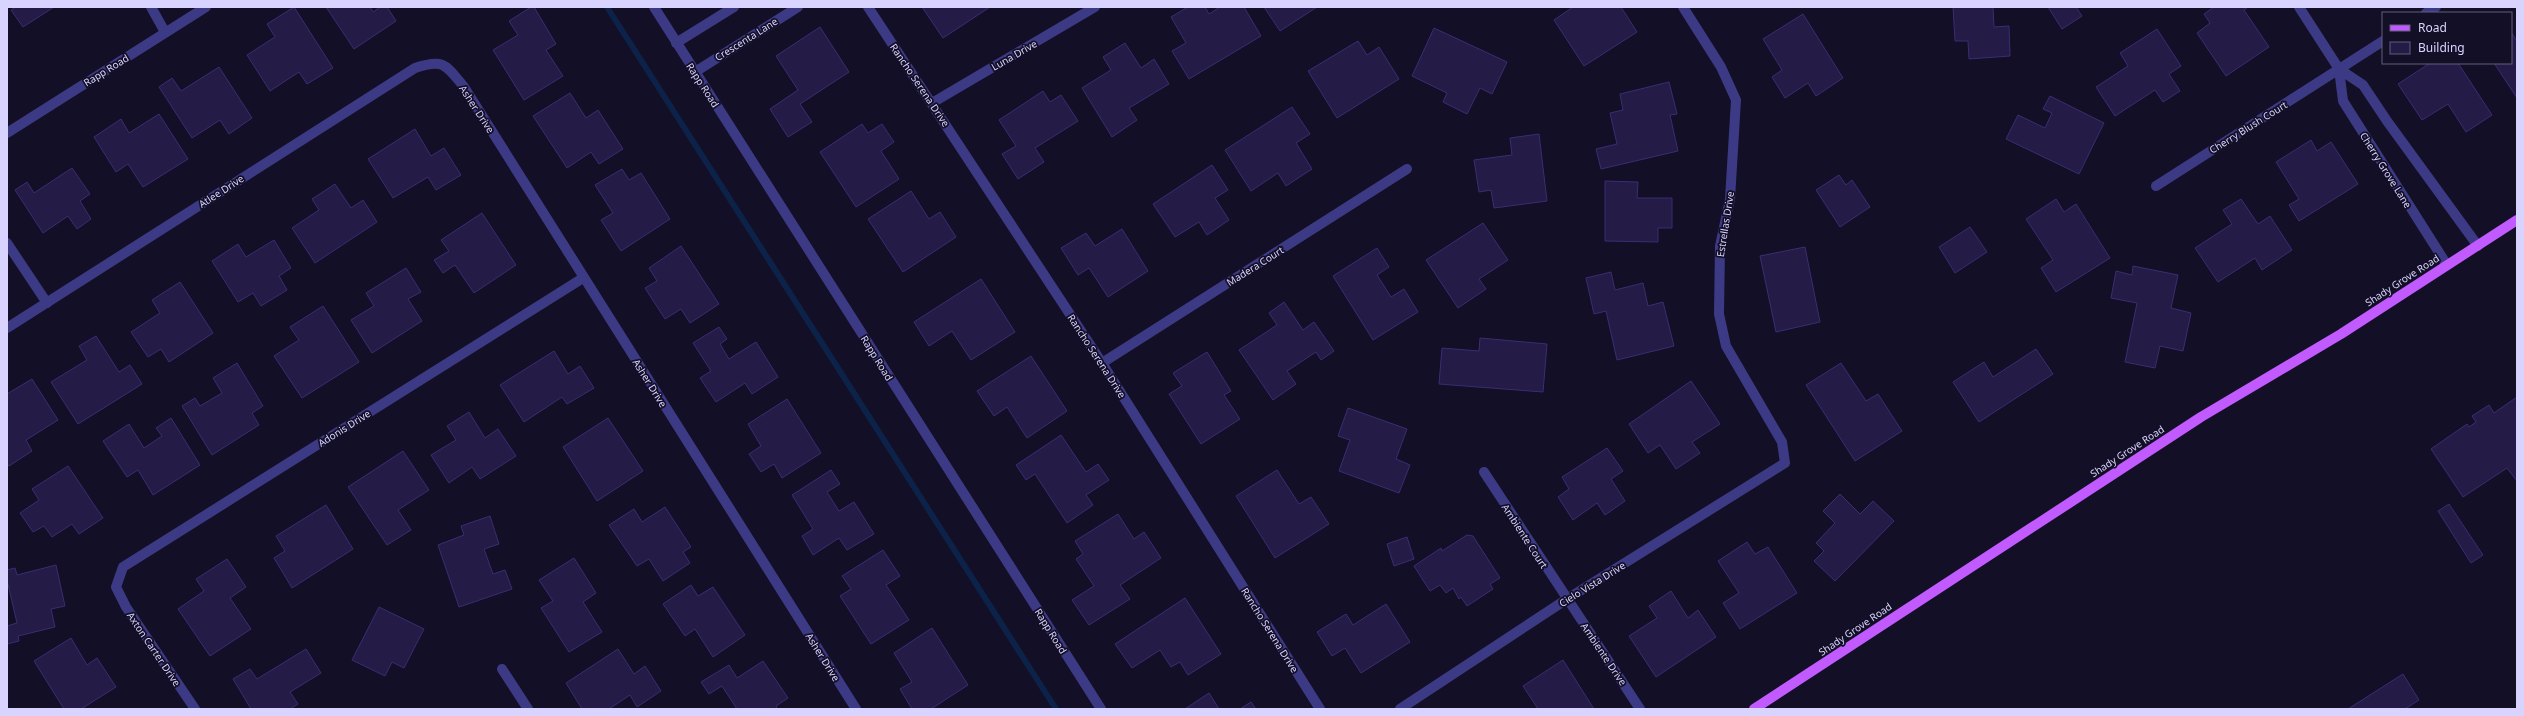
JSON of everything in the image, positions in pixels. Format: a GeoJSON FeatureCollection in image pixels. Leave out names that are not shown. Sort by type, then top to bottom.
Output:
{"type":"FeatureCollection","features":[{"type":"Feature","properties":{"kind":"main road","name":"Shady Grove Road"},"geometry":{"type":"LineString","coordinates":[[1754,709],[2201,417],[2341,334],[2517,220]]}},
{"type":"Feature","properties":{"kind":"street"},"geometry":{"type":"LineString","coordinates":[[151,7],[165,32]]}},
{"type":"Feature","properties":{"kind":"street","name":"Rapp Road"},"geometry":{"type":"LineString","coordinates":[[7,133],[165,32],[193,10],[206,7]]}},
{"type":"Feature","properties":{"kind":"street","name":"Rapp Road"},"geometry":{"type":"LineString","coordinates":[[654,7],[1101,709]]}},
{"type":"Feature","properties":{"kind":"street"},"geometry":{"type":"LineString","coordinates":[[676,43],[734,7]]}},
{"type":"Feature","properties":{"kind":"street","name":"Crescenta Lane"},"geometry":{"type":"LineString","coordinates":[[695,72],[798,7]]}},
{"type":"Feature","properties":{"kind":"street","name":"Rancho Serena Drive"},"geometry":{"type":"LineString","coordinates":[[868,7],[1102,363],[1320,709]]}},
{"type":"Feature","properties":{"kind":"street","name":"Luna Drive"},"geometry":{"type":"LineString","coordinates":[[932,103],[1096,7]]}},
{"type":"Feature","properties":{"kind":"street","name":"Estrellas Drive"},"geometry":{"type":"LineString","coordinates":[[1683,7],[1721,67],[1736,100],[1730,199],[1720,246],[1719,314],[1726,346],[1782,442],[1785,463]]}},
{"type":"Feature","properties":{"kind":"street","name":"Cherry Grove Lane"},"geometry":{"type":"LineString","coordinates":[[2299,7],[2339,69],[2363,85],[2387,121],[2478,246]]}},
{"type":"Feature","properties":{"kind":"street","name":"Cherry Blush Court"},"geometry":{"type":"LineString","coordinates":[[2156,186],[2382,42]]}},
{"type":"Feature","properties":{"kind":"street","name":"Asher Drive"},"geometry":{"type":"LineString","coordinates":[[439,62],[446,66],[464,87],[856,709]]}},
{"type":"Feature","properties":{"kind":"street","name":"Atlee Drive"},"geometry":{"type":"LineString","coordinates":[[9,323],[46,303],[414,68],[439,62]]}},
{"type":"Feature","properties":{"kind":"street","name":"Cherry Grove Lane"},"geometry":{"type":"LineString","coordinates":[[2339,69],[2343,100],[2447,265]]}},
{"type":"Feature","properties":{"kind":"street","name":"Madera Court"},"geometry":{"type":"LineString","coordinates":[[1102,363],[1407,169]]}},
{"type":"Feature","properties":{"kind":"street"},"geometry":{"type":"LineString","coordinates":[[7,244],[46,303]]}},
{"type":"Feature","properties":{"kind":"street","name":"Adonis Drive"},"geometry":{"type":"LineString","coordinates":[[116,587],[123,567],[583,278]]}},
{"type":"Feature","properties":{"kind":"street","name":"Cielo Vista Drive"},"geometry":{"type":"LineString","coordinates":[[1400,709],[1567,600],[1785,463]]}},
{"type":"Feature","properties":{"kind":"street","name":"Ambiente Court"},"geometry":{"type":"LineString","coordinates":[[1484,472],[1567,600]]}},
{"type":"Feature","properties":{"kind":"street","name":"Axton Carter Drive"},"geometry":{"type":"LineString","coordinates":[[116,587],[126,607],[195,709]]}},
{"type":"Feature","properties":{"kind":"street","name":"Ambiente Drive"},"geometry":{"type":"LineString","coordinates":[[1567,600],[1640,709]]}},
{"type":"Feature","properties":{"kind":"street"},"geometry":{"type":"LineString","coordinates":[[502,669],[528,709]]}},
{"type":"Feature","properties":{"kind":"building"},"geometry":{"type":"Polygon","coordinates":[[[16,7],[54,7],[23,27],[11,10],[16,7]]]}},
{"type":"Feature","properties":{"kind":"building"},"geometry":{"type":"Polygon","coordinates":[[[294,7],[333,68],[307,84],[299,72],[270,91],[247,55],[275,37],[267,24],[294,7]]]}},
{"type":"Feature","properties":{"kind":"building"},"geometry":{"type":"Polygon","coordinates":[[[326,7],[370,7],[373,12],[380,7],[387,7],[396,21],[354,49],[326,7]]]}},
{"type":"Feature","properties":{"kind":"building"},"geometry":{"type":"Polygon","coordinates":[[[531,7],[534,7],[556,44],[546,50],[563,76],[524,100],[493,50],[518,35],[509,21],[531,7]]]}},
{"type":"Feature","properties":{"kind":"building"},"geometry":{"type":"Polygon","coordinates":[[[922,7],[990,7],[943,38],[922,7]]]}},
{"type":"Feature","properties":{"kind":"building"},"geometry":{"type":"Polygon","coordinates":[[[1188,7],[1205,7],[1209,14],[1220,7],[1244,7],[1261,36],[1189,79],[1172,51],[1186,43],[1171,17],[1188,7]]]}},
{"type":"Feature","properties":{"kind":"building"},"geometry":{"type":"Polygon","coordinates":[[[1264,7],[1317,7],[1280,31],[1264,7]]]}},
{"type":"Feature","properties":{"kind":"building"},"geometry":{"type":"Polygon","coordinates":[[[1573,7],[1621,7],[1637,32],[1584,66],[1554,20],[1573,7]]]}},
{"type":"Feature","properties":{"kind":"building"},"geometry":{"type":"Polygon","coordinates":[[[1953,7],[1993,7],[1994,27],[2009,26],[2010,56],[1969,59],[1968,41],[1955,41],[1953,7]]]}},
{"type":"Feature","properties":{"kind":"building"},"geometry":{"type":"Polygon","coordinates":[[[2048,7],[2076,7],[2082,16],[2062,29],[2048,7]]]}},
{"type":"Feature","properties":{"kind":"building"},"geometry":{"type":"Polygon","coordinates":[[[2214,7],[2248,7],[2244,10],[2269,47],[2226,76],[2197,33],[2210,23],[2204,14],[2214,7]]]}},
{"type":"Feature","properties":{"kind":"building"},"geometry":{"type":"Polygon","coordinates":[[[1803,14],[1843,78],[1816,96],[1808,83],[1785,98],[1772,77],[1782,70],[1763,39],[1803,14]]]}},
{"type":"Feature","properties":{"kind":"building"},"geometry":{"type":"Polygon","coordinates":[[[820,27],[849,72],[800,104],[812,122],[788,137],[770,109],[798,90],[776,56],[820,27]]]}},
{"type":"Feature","properties":{"kind":"building"},"geometry":{"type":"Polygon","coordinates":[[[1434,28],[1507,62],[1492,94],[1480,88],[1467,114],[1443,102],[1447,93],[1412,76],[1434,28]]]}},
{"type":"Feature","properties":{"kind":"building"},"geometry":{"type":"Polygon","coordinates":[[[2157,29],[2181,66],[2169,74],[2180,91],[2163,102],[2155,90],[2115,116],[2096,87],[2128,66],[2120,53],[2157,29]]]}},
{"type":"Feature","properties":{"kind":"building"},"geometry":{"type":"Polygon","coordinates":[[[2512,34],[2517,41],[2517,98],[2495,64],[2512,64],[2512,34]]]}},
{"type":"Feature","properties":{"kind":"building"},"geometry":{"type":"Polygon","coordinates":[[[1358,41],[1367,55],[1379,47],[1399,79],[1337,118],[1308,71],[1358,41]]]}},
{"type":"Feature","properties":{"kind":"building"},"geometry":{"type":"Polygon","coordinates":[[[1125,43],[1141,68],[1154,59],[1169,84],[1129,108],[1137,120],[1112,137],[1082,88],[1111,70],[1103,57],[1125,43]]]}},
{"type":"Feature","properties":{"kind":"building"},"geometry":{"type":"Polygon","coordinates":[[[2428,64],[2459,64],[2492,115],[2466,132],[2448,104],[2422,120],[2398,84],[2428,64]]]}},
{"type":"Feature","properties":{"kind":"building"},"geometry":{"type":"Polygon","coordinates":[[[219,67],[252,118],[229,134],[220,120],[192,138],[159,87],[172,78],[181,91],[219,67]]]}},
{"type":"Feature","properties":{"kind":"building"},"geometry":{"type":"Polygon","coordinates":[[[1669,82],[1677,114],[1670,115],[1678,151],[1601,169],[1596,149],[1617,144],[1610,113],[1623,110],[1620,94],[1669,82]]]}},
{"type":"Feature","properties":{"kind":"building"},"geometry":{"type":"Polygon","coordinates":[[[1043,91],[1050,102],[1061,95],[1078,121],[1035,148],[1044,162],[1018,179],[1002,154],[1016,146],[999,120],[1043,91]]]}},
{"type":"Feature","properties":{"kind":"building"},"geometry":{"type":"Polygon","coordinates":[[[570,93],[586,118],[598,110],[623,149],[599,164],[591,152],[567,168],[533,116],[570,93]]]}},
{"type":"Feature","properties":{"kind":"building"},"geometry":{"type":"Polygon","coordinates":[[[2050,96],[2104,123],[2079,174],[2006,139],[2018,115],[2045,128],[2052,113],[2043,109],[2050,96]]]}},
{"type":"Feature","properties":{"kind":"building"},"geometry":{"type":"Polygon","coordinates":[[[1292,107],[1310,134],[1296,143],[1312,169],[1286,186],[1278,173],[1251,191],[1225,150],[1292,107]]]}},
{"type":"Feature","properties":{"kind":"building"},"geometry":{"type":"Polygon","coordinates":[[[159,114],[188,159],[143,187],[128,164],[116,172],[94,137],[121,119],[129,133],[159,114]]]}},
{"type":"Feature","properties":{"kind":"building"},"geometry":{"type":"Polygon","coordinates":[[[862,124],[868,133],[882,124],[894,142],[881,151],[899,179],[856,207],[820,152],[862,124]]]}},
{"type":"Feature","properties":{"kind":"building"},"geometry":{"type":"Polygon","coordinates":[[[415,129],[431,156],[444,148],[461,175],[436,190],[428,177],[393,198],[368,159],[415,129]]]}},
{"type":"Feature","properties":{"kind":"building"},"geometry":{"type":"Polygon","coordinates":[[[1539,134],[1547,201],[1494,208],[1491,190],[1479,192],[1474,160],[1512,155],[1510,138],[1539,134]]]}},
{"type":"Feature","properties":{"kind":"building"},"geometry":{"type":"Polygon","coordinates":[[[2311,140],[2317,151],[2331,142],[2358,184],[2299,221],[2289,205],[2299,199],[2276,162],[2311,140]]]}},
{"type":"Feature","properties":{"kind":"building"},"geometry":{"type":"Polygon","coordinates":[[[1212,165],[1228,190],[1215,198],[1229,220],[1207,235],[1199,222],[1175,237],[1153,204],[1212,165]]]}},
{"type":"Feature","properties":{"kind":"building"},"geometry":{"type":"Polygon","coordinates":[[[72,168],[90,194],[80,201],[91,219],[77,229],[68,216],[43,233],[15,190],[27,182],[34,193],[72,168]]]}},
{"type":"Feature","properties":{"kind":"building"},"geometry":{"type":"Polygon","coordinates":[[[622,169],[629,180],[641,173],[670,219],[621,251],[601,220],[613,213],[595,185],[622,169]]]}},
{"type":"Feature","properties":{"kind":"building"},"geometry":{"type":"Polygon","coordinates":[[[1839,175],[1846,185],[1852,180],[1870,207],[1840,227],[1816,190],[1839,175]]]}},
{"type":"Feature","properties":{"kind":"building"},"geometry":{"type":"Polygon","coordinates":[[[1605,181],[1638,182],[1637,198],[1672,198],[1672,228],[1658,228],[1658,242],[1605,241],[1605,181]]]}},
{"type":"Feature","properties":{"kind":"building"},"geometry":{"type":"Polygon","coordinates":[[[335,184],[351,208],[363,200],[377,222],[315,263],[292,228],[319,210],[312,199],[335,184]]]}},
{"type":"Feature","properties":{"kind":"building"},"geometry":{"type":"Polygon","coordinates":[[[911,191],[929,219],[940,212],[956,237],[903,272],[868,219],[911,191]]]}},
{"type":"Feature","properties":{"kind":"building"},"geometry":{"type":"Polygon","coordinates":[[[2056,199],[2064,212],[2076,204],[2110,258],[2056,292],[2041,268],[2053,260],[2026,219],[2056,199]]]}},
{"type":"Feature","properties":{"kind":"building"},"geometry":{"type":"Polygon","coordinates":[[[2241,199],[2258,224],[2270,216],[2292,250],[2262,270],[2255,258],[2218,282],[2195,248],[2232,224],[2223,210],[2241,199]]]}},
{"type":"Feature","properties":{"kind":"building"},"geometry":{"type":"Polygon","coordinates":[[[482,213],[516,265],[474,293],[455,265],[443,273],[434,260],[449,251],[441,240],[482,213]]]}},
{"type":"Feature","properties":{"kind":"building"},"geometry":{"type":"Polygon","coordinates":[[[1483,223],[1508,260],[1479,279],[1486,289],[1458,308],[1426,260],[1483,223]]]}},
{"type":"Feature","properties":{"kind":"building"},"geometry":{"type":"Polygon","coordinates":[[[1970,227],[1987,252],[1955,273],[1939,247],[1970,227]]]}},
{"type":"Feature","properties":{"kind":"building"},"geometry":{"type":"Polygon","coordinates":[[[1122,229],[1148,271],[1108,297],[1089,268],[1078,275],[1061,248],[1086,233],[1095,246],[1122,229]]]}},
{"type":"Feature","properties":{"kind":"building"},"geometry":{"type":"Polygon","coordinates":[[[274,240],[291,268],[279,276],[287,290],[261,306],[253,293],[238,302],[212,261],[238,244],[246,257],[274,240]]]}},
{"type":"Feature","properties":{"kind":"building"},"geometry":{"type":"Polygon","coordinates":[[[681,246],[719,304],[690,323],[681,309],[665,319],[645,288],[657,281],[649,268],[681,246]]]}},
{"type":"Feature","properties":{"kind":"building"},"geometry":{"type":"Polygon","coordinates":[[[1805,247],[1820,322],[1776,332],[1760,256],[1805,247]]]}},
{"type":"Feature","properties":{"kind":"building"},"geometry":{"type":"Polygon","coordinates":[[[1377,248],[1389,267],[1377,275],[1391,297],[1404,289],[1418,312],[1373,340],[1333,276],[1377,248]]]}},
{"type":"Feature","properties":{"kind":"building"},"geometry":{"type":"Polygon","coordinates":[[[2133,266],[2178,275],[2171,308],[2191,313],[2183,351],[2160,346],[2155,368],[2125,362],[2137,303],[2111,298],[2116,271],[2132,275],[2133,266]]]}},
{"type":"Feature","properties":{"kind":"building"},"geometry":{"type":"Polygon","coordinates":[[[406,268],[421,292],[408,299],[422,321],[372,353],[351,320],[374,306],[366,293],[406,268]]]}},
{"type":"Feature","properties":{"kind":"building"},"geometry":{"type":"Polygon","coordinates":[[[1611,272],[1615,290],[1643,283],[1648,306],[1663,302],[1674,346],[1617,360],[1606,311],[1594,314],[1586,278],[1611,272]]]}},
{"type":"Feature","properties":{"kind":"building"},"geometry":{"type":"Polygon","coordinates":[[[981,279],[1015,332],[971,360],[952,331],[929,346],[914,322],[981,279]]]}},
{"type":"Feature","properties":{"kind":"building"},"geometry":{"type":"Polygon","coordinates":[[[180,282],[213,333],[169,362],[161,349],[148,357],[131,332],[160,313],[152,300],[180,282]]]}},
{"type":"Feature","properties":{"kind":"building"},"geometry":{"type":"Polygon","coordinates":[[[1284,302],[1303,330],[1314,322],[1334,351],[1321,360],[1316,352],[1287,371],[1296,384],[1273,400],[1239,350],[1277,325],[1269,313],[1284,302]]]}},
{"type":"Feature","properties":{"kind":"building"},"geometry":{"type":"Polygon","coordinates":[[[323,306],[359,362],[302,398],[274,356],[299,340],[290,327],[323,306]]]}},
{"type":"Feature","properties":{"kind":"building"},"geometry":{"type":"Polygon","coordinates":[[[719,327],[727,339],[720,344],[729,359],[756,342],[778,377],[752,394],[745,383],[716,402],[700,378],[711,371],[693,343],[719,327]]]}},
{"type":"Feature","properties":{"kind":"building"},"geometry":{"type":"Polygon","coordinates":[[[96,336],[119,372],[130,365],[142,384],[78,424],[51,382],[87,360],[79,346],[96,336]]]}},
{"type":"Feature","properties":{"kind":"building"},"geometry":{"type":"Polygon","coordinates":[[[1480,338],[1547,344],[1543,392],[1439,384],[1442,348],[1479,351],[1480,338]]]}},
{"type":"Feature","properties":{"kind":"building"},"geometry":{"type":"Polygon","coordinates":[[[2036,349],[2053,374],[1979,422],[1953,382],[1984,362],[1993,377],[2036,349]]]}},
{"type":"Feature","properties":{"kind":"building"},"geometry":{"type":"Polygon","coordinates":[[[554,351],[568,374],[580,366],[594,388],[567,404],[562,397],[524,422],[500,385],[554,351]]]}},
{"type":"Feature","properties":{"kind":"building"},"geometry":{"type":"Polygon","coordinates":[[[1207,352],[1231,391],[1224,395],[1240,419],[1201,444],[1169,394],[1182,386],[1173,373],[1207,352]]]}},
{"type":"Feature","properties":{"kind":"building"},"geometry":{"type":"Polygon","coordinates":[[[1031,356],[1067,411],[1027,438],[1007,407],[994,416],[977,391],[1031,356]]]}},
{"type":"Feature","properties":{"kind":"building"},"geometry":{"type":"Polygon","coordinates":[[[237,363],[263,406],[252,413],[259,425],[212,455],[182,406],[195,398],[200,406],[222,393],[213,378],[237,363]]]}},
{"type":"Feature","properties":{"kind":"building"},"geometry":{"type":"Polygon","coordinates":[[[1841,363],[1866,401],[1878,394],[1902,431],[1855,461],[1806,385],[1841,363]]]}},
{"type":"Feature","properties":{"kind":"building"},"geometry":{"type":"Polygon","coordinates":[[[32,379],[58,420],[26,440],[32,451],[9,466],[7,463],[7,394],[32,379]]]}},
{"type":"Feature","properties":{"kind":"building"},"geometry":{"type":"Polygon","coordinates":[[[1691,381],[1720,424],[1692,442],[1700,453],[1676,469],[1660,445],[1648,453],[1629,424],[1691,381]]]}},
{"type":"Feature","properties":{"kind":"building"},"geometry":{"type":"Polygon","coordinates":[[[2517,397],[2517,481],[2507,468],[2463,497],[2431,449],[2467,424],[2469,427],[2476,422],[2472,416],[2489,405],[2494,413],[2517,397]]]}},
{"type":"Feature","properties":{"kind":"building"},"geometry":{"type":"Polygon","coordinates":[[[787,399],[821,453],[782,478],[774,464],[761,472],[749,454],[761,446],[748,424],[787,399]]]}},
{"type":"Feature","properties":{"kind":"building"},"geometry":{"type":"Polygon","coordinates":[[[1348,408],[1407,429],[1396,459],[1410,465],[1399,493],[1339,471],[1350,440],[1338,436],[1348,408]]]}},
{"type":"Feature","properties":{"kind":"building"},"geometry":{"type":"Polygon","coordinates":[[[469,412],[485,438],[498,429],[516,456],[480,479],[472,467],[449,483],[431,455],[456,440],[447,426],[469,412]]]}},
{"type":"Feature","properties":{"kind":"building"},"geometry":{"type":"Polygon","coordinates":[[[171,418],[200,465],[153,495],[138,470],[127,477],[103,441],[129,424],[144,448],[162,436],[156,428],[171,418]]]}},
{"type":"Feature","properties":{"kind":"building"},"geometry":{"type":"Polygon","coordinates":[[[608,418],[643,471],[597,501],[563,447],[608,418]]]}},
{"type":"Feature","properties":{"kind":"building"},"geometry":{"type":"Polygon","coordinates":[[[1061,435],[1086,472],[1098,464],[1109,480],[1086,495],[1093,505],[1067,523],[1035,474],[1026,480],[1016,465],[1061,435]]]}},
{"type":"Feature","properties":{"kind":"building"},"geometry":{"type":"Polygon","coordinates":[[[1607,448],[1623,471],[1611,479],[1625,501],[1605,515],[1597,503],[1573,520],[1558,497],[1569,489],[1562,477],[1607,448]]]}},
{"type":"Feature","properties":{"kind":"building"},"geometry":{"type":"Polygon","coordinates":[[[403,451],[429,490],[398,510],[411,530],[387,545],[348,487],[403,451]]]}},
{"type":"Feature","properties":{"kind":"building"},"geometry":{"type":"Polygon","coordinates":[[[68,466],[103,518],[79,534],[72,524],[52,537],[44,526],[33,532],[20,513],[39,500],[32,489],[68,466]]]}},
{"type":"Feature","properties":{"kind":"building"},"geometry":{"type":"Polygon","coordinates":[[[831,470],[840,484],[827,492],[839,511],[854,502],[874,534],[847,550],[839,538],[813,555],[802,536],[813,529],[792,495],[831,470]]]}},
{"type":"Feature","properties":{"kind":"building"},"geometry":{"type":"Polygon","coordinates":[[[1277,470],[1299,504],[1311,497],[1329,524],[1275,558],[1236,496],[1277,470]]]}},
{"type":"Feature","properties":{"kind":"building"},"geometry":{"type":"Polygon","coordinates":[[[1840,494],[1860,514],[1873,501],[1894,521],[1835,581],[1814,561],[1824,551],[1816,543],[1835,523],[1823,511],[1840,494]]]}},
{"type":"Feature","properties":{"kind":"building"},"geometry":{"type":"Polygon","coordinates":[[[2449,504],[2483,555],[2471,563],[2438,511],[2449,504]]]}},
{"type":"Feature","properties":{"kind":"building"},"geometry":{"type":"Polygon","coordinates":[[[326,505],[353,549],[292,588],[274,558],[285,551],[276,536],[326,505]]]}},
{"type":"Feature","properties":{"kind":"building"},"geometry":{"type":"Polygon","coordinates":[[[665,507],[691,547],[683,552],[690,563],[663,581],[649,559],[637,566],[609,525],[634,509],[642,522],[665,507]]]}},
{"type":"Feature","properties":{"kind":"building"},"geometry":{"type":"Polygon","coordinates":[[[1118,514],[1134,539],[1144,532],[1161,558],[1120,585],[1130,599],[1089,625],[1072,600],[1094,586],[1076,559],[1083,554],[1075,541],[1118,514]]]}},
{"type":"Feature","properties":{"kind":"building"},"geometry":{"type":"Polygon","coordinates":[[[490,516],[499,544],[484,549],[493,574],[505,570],[512,589],[459,607],[438,545],[464,535],[461,526],[490,516]]]}},
{"type":"Feature","properties":{"kind":"building"},"geometry":{"type":"Polygon","coordinates":[[[1467,535],[1473,536],[1500,578],[1490,584],[1493,589],[1467,606],[1461,597],[1459,599],[1453,588],[1446,593],[1440,585],[1430,591],[1414,566],[1441,548],[1442,551],[1467,535]]]}},
{"type":"Feature","properties":{"kind":"building"},"geometry":{"type":"Polygon","coordinates":[[[1407,537],[1414,559],[1394,566],[1387,544],[1407,537]]]}},
{"type":"Feature","properties":{"kind":"building"},"geometry":{"type":"Polygon","coordinates":[[[1747,542],[1755,554],[1768,547],[1797,593],[1740,629],[1723,603],[1739,593],[1718,561],[1747,542]]]}},
{"type":"Feature","properties":{"kind":"building"},"geometry":{"type":"Polygon","coordinates":[[[883,550],[900,576],[886,585],[909,620],[871,644],[840,596],[851,589],[842,576],[883,550]]]}},
{"type":"Feature","properties":{"kind":"building"},"geometry":{"type":"Polygon","coordinates":[[[574,558],[596,593],[583,602],[602,632],[569,652],[541,608],[553,601],[539,580],[574,558]]]}},
{"type":"Feature","properties":{"kind":"building"},"geometry":{"type":"Polygon","coordinates":[[[227,559],[246,587],[230,598],[251,629],[210,656],[178,609],[204,591],[196,579],[227,559]]]}},
{"type":"Feature","properties":{"kind":"building"},"geometry":{"type":"Polygon","coordinates":[[[56,565],[65,606],[51,609],[55,627],[18,636],[19,641],[7,644],[7,626],[17,623],[7,580],[7,570],[15,568],[17,575],[56,565]]]}},
{"type":"Feature","properties":{"kind":"building"},"geometry":{"type":"Polygon","coordinates":[[[691,585],[698,596],[713,587],[745,635],[713,657],[695,629],[685,636],[663,604],[691,585]]]}},
{"type":"Feature","properties":{"kind":"building"},"geometry":{"type":"Polygon","coordinates":[[[1671,591],[1688,618],[1698,610],[1716,637],[1656,677],[1629,636],[1657,618],[1649,606],[1671,591]]]}},
{"type":"Feature","properties":{"kind":"building"},"geometry":{"type":"Polygon","coordinates":[[[1185,598],[1221,654],[1188,675],[1180,662],[1171,667],[1160,650],[1132,668],[1115,644],[1185,598]]]}},
{"type":"Feature","properties":{"kind":"building"},"geometry":{"type":"Polygon","coordinates":[[[1386,604],[1410,642],[1361,673],[1345,648],[1332,656],[1317,632],[1346,614],[1353,625],[1386,604]]]}},
{"type":"Feature","properties":{"kind":"building"},"geometry":{"type":"Polygon","coordinates":[[[379,607],[424,629],[404,668],[392,662],[385,676],[352,660],[379,607]]]}},
{"type":"Feature","properties":{"kind":"building"},"geometry":{"type":"Polygon","coordinates":[[[932,628],[968,685],[931,709],[912,709],[900,689],[912,682],[894,653],[932,628]]]}},
{"type":"Feature","properties":{"kind":"building"},"geometry":{"type":"Polygon","coordinates":[[[71,638],[87,665],[97,658],[116,687],[81,709],[64,709],[34,661],[71,638]]]}},
{"type":"Feature","properties":{"kind":"building"},"geometry":{"type":"Polygon","coordinates":[[[306,649],[321,673],[290,692],[298,704],[290,709],[251,709],[233,679],[250,669],[257,679],[306,649]]]}},
{"type":"Feature","properties":{"kind":"building"},"geometry":{"type":"Polygon","coordinates":[[[618,649],[634,674],[645,666],[661,691],[637,707],[630,695],[609,709],[582,709],[566,683],[618,649]]]}},
{"type":"Feature","properties":{"kind":"building"},"geometry":{"type":"Polygon","coordinates":[[[1563,660],[1594,709],[1538,709],[1523,686],[1563,660]]]}},
{"type":"Feature","properties":{"kind":"building"},"geometry":{"type":"Polygon","coordinates":[[[763,661],[788,698],[776,706],[777,709],[737,709],[722,686],[709,694],[701,682],[729,665],[737,678],[763,661]]]}},
{"type":"Feature","properties":{"kind":"building"},"geometry":{"type":"Polygon","coordinates":[[[2403,674],[2419,700],[2405,709],[2348,709],[2403,674]]]}},
{"type":"Feature","properties":{"kind":"building"},"geometry":{"type":"Polygon","coordinates":[[[1209,693],[1219,709],[1185,709],[1209,693]]]}},
{"type":"Feature","properties":{"kind":"building"},"geometry":{"type":"Polygon","coordinates":[[[1251,702],[1256,709],[1240,709],[1251,702]]]}},
{"type":"Feature","properties":{"kind":"waterway"},"geometry":{"type":"LineString","coordinates":[[607,7],[1056,709]]}}]}
